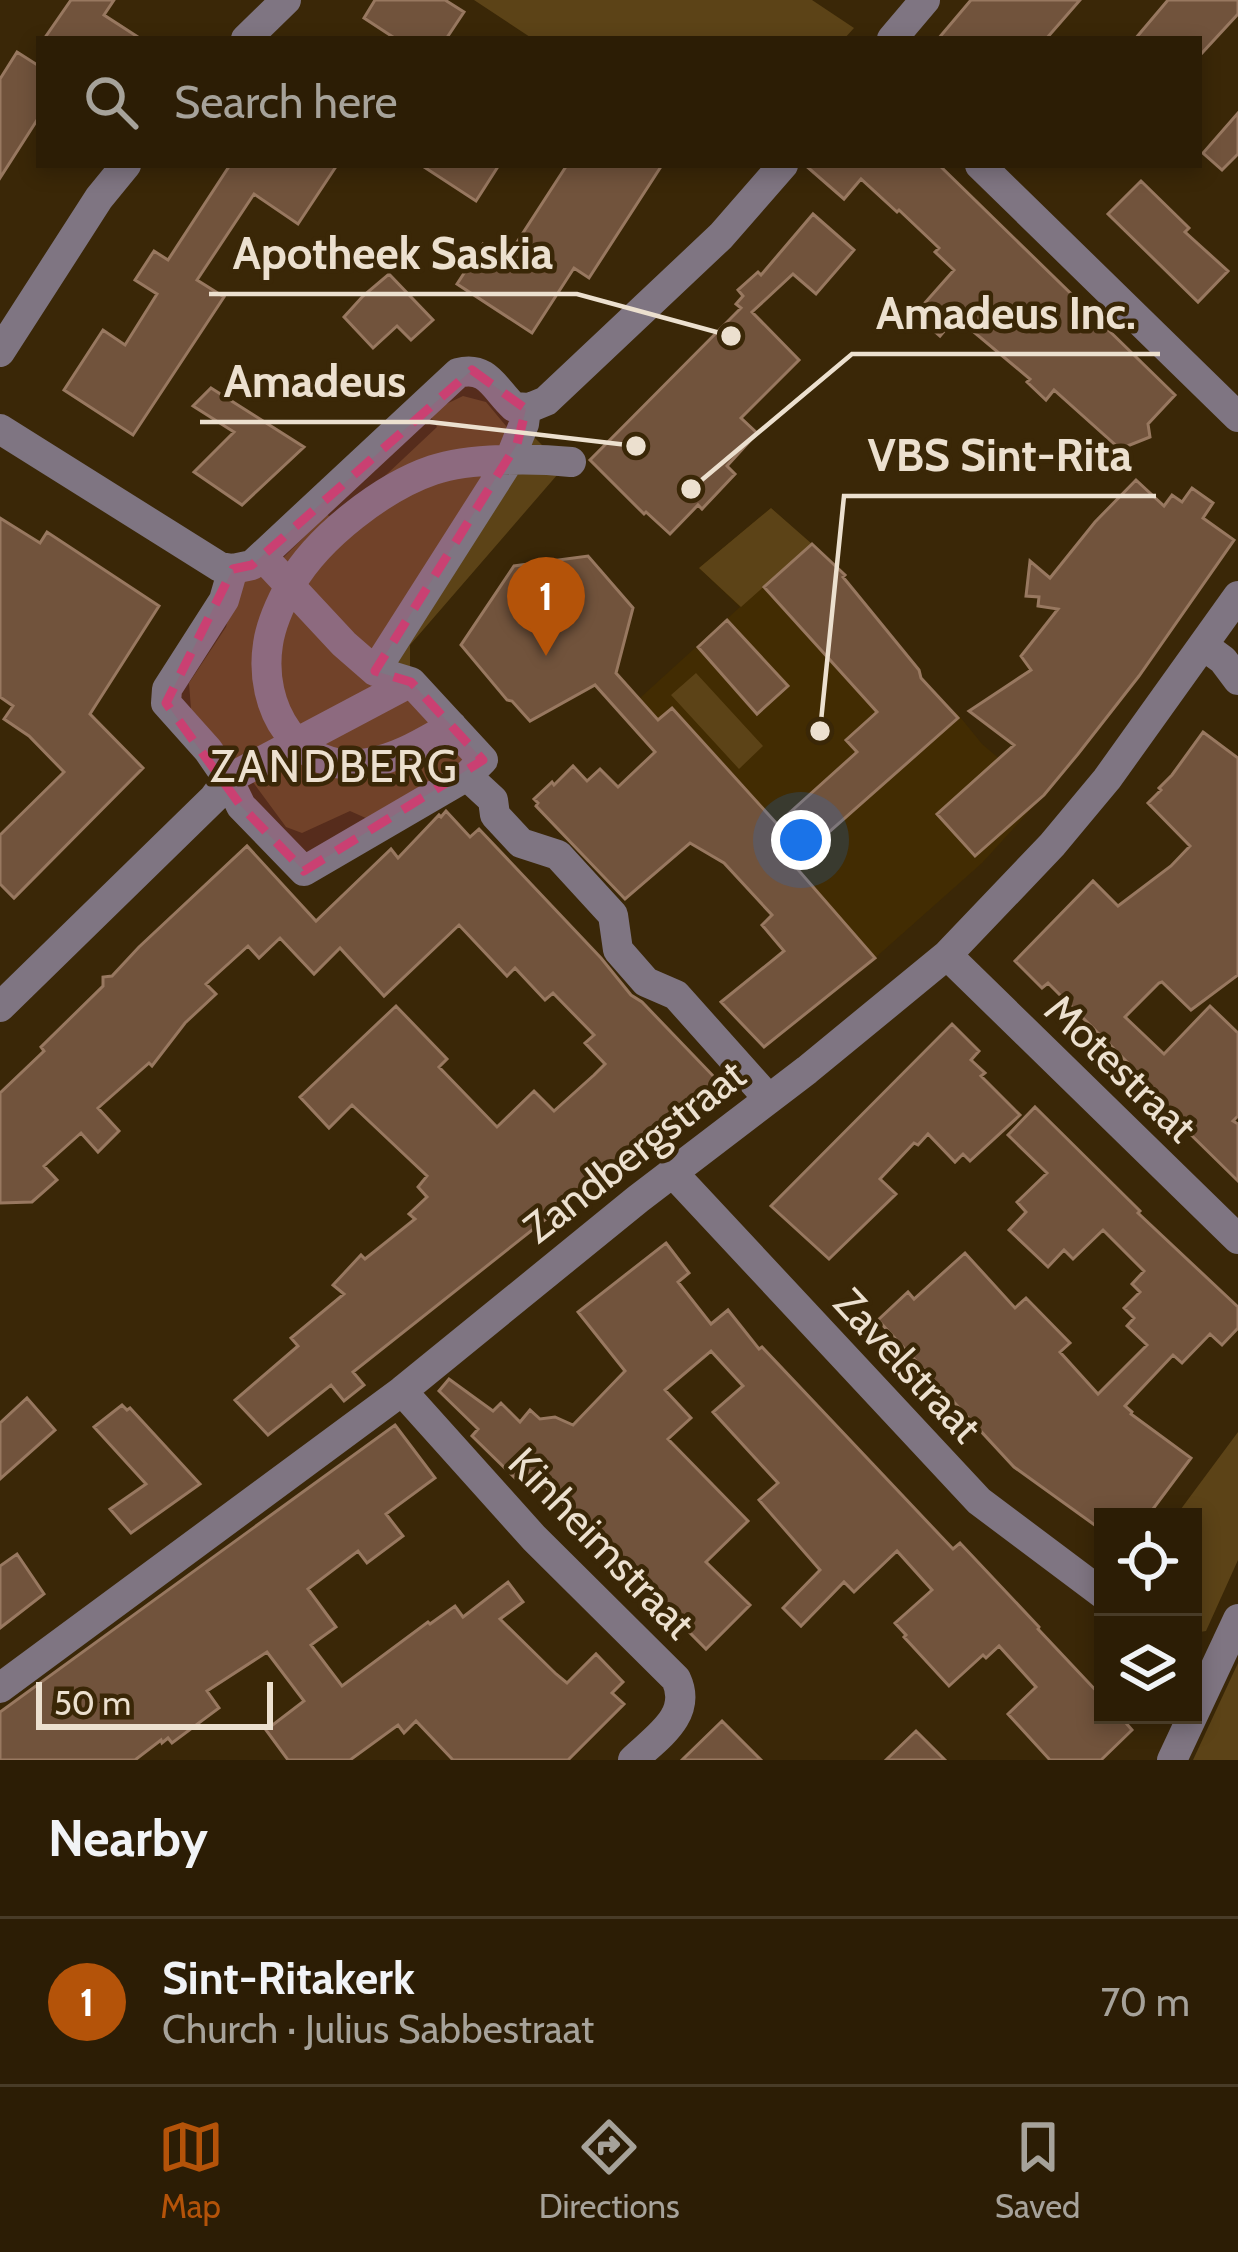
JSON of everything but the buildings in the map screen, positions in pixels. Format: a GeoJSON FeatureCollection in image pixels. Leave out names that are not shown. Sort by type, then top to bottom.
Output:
{"type":"FeatureCollection","features":[{"type":"Feature","properties":{"kind":"street"},"geometry":{"type":"LineString","coordinates":[[249,36],[286,0]]}},
{"type":"Feature","properties":{"kind":"street"},"geometry":{"type":"LineString","coordinates":[[895,36],[925,0]]}},
{"type":"Feature","properties":{"kind":"street"},"geometry":{"type":"LineString","coordinates":[[0,352],[99,198],[124,168]]}},
{"type":"Feature","properties":{"kind":"street"},"geometry":{"type":"LineString","coordinates":[[0,429],[220,567],[252,565],[458,373],[484,373],[510,405],[526,409],[541,405],[722,236],[780,168]]}},
{"type":"Feature","properties":{"kind":"street"},"geometry":{"type":"LineString","coordinates":[[983,168],[1238,417]]}},
{"type":"Feature","properties":{"kind":"street"},"geometry":{"type":"LineString","coordinates":[[375,671],[510,459],[526,409]]}},
{"type":"Feature","properties":{"kind":"street"},"geometry":{"type":"LineString","coordinates":[[452,725],[411,749],[369,763],[327,761],[296,745],[270,690],[268,643],[274,621],[305,562],[376,498],[435,469],[510,459],[571,462]]}},
{"type":"Feature","properties":{"kind":"street"},"geometry":{"type":"LineString","coordinates":[[233,569],[224,600],[167,689],[166,703],[208,750],[241,806],[304,871],[467,776],[483,760],[411,682],[375,671],[344,644],[262,556]]}},
{"type":"Feature","properties":{"kind":"street","name":"Zandbergstraat"},"geometry":{"type":"LineString","coordinates":[[0,1688],[402,1391],[947,955],[1052,845],[1107,779],[1238,596]]}},
{"type":"Feature","properties":{"kind":"street"},"geometry":{"type":"LineString","coordinates":[[1204,646],[1238,680]]}},
{"type":"Feature","properties":{"kind":"street"},"geometry":{"type":"LineString","coordinates":[[0,1007],[228,779],[411,682]]}},
{"type":"Feature","properties":{"kind":"street"},"geometry":{"type":"LineString","coordinates":[[467,776],[493,800],[495,815],[521,843],[558,855],[613,915],[618,950],[646,982],[676,995],[768,1098]]}},
{"type":"Feature","properties":{"kind":"street","name":"Motestraat"},"geometry":{"type":"LineString","coordinates":[[947,955],[1238,1239]]}},
{"type":"Feature","properties":{"kind":"street","name":"Zavelstraat"},"geometry":{"type":"LineString","coordinates":[[672,1172],[979,1501],[1094,1587]]}},
{"type":"Feature","properties":{"kind":"street","name":"Kinheimstraat"},"geometry":{"type":"LineString","coordinates":[[402,1391],[534,1538],[676,1679],[682,1698],[679,1713],[633,1760]]}},
{"type":"Feature","properties":{"kind":"street"},"geometry":{"type":"LineString","coordinates":[[1172,1760],[1203,1666],[1238,1619]]}},
{"type":"Feature","properties":{"kind":"highlighted area"},"geometry":{"type":"Polygon","coordinates":[[[472,370],[526,409],[517,444],[375,671],[411,682],[483,760],[304,871],[241,806],[166,703],[233,569],[252,565],[472,370]]]}},
{"type":"Feature","properties":{"kind":"shaded area"},"geometry":{"type":"Polygon","coordinates":[[[474,0],[812,0],[854,28],[847,36],[528,36],[474,0]]]}},
{"type":"Feature","properties":{"kind":"shaded area"},"geometry":{"type":"Polygon","coordinates":[[[463,396],[486,402],[511,432],[535,438],[564,467],[410,645],[410,675],[490,760],[368,819],[350,811],[302,833],[286,827],[191,709],[189,683],[226,627],[238,584],[278,563],[327,514],[335,523],[437,427],[430,416],[438,408],[463,396]]]}},
{"type":"Feature","properties":{"kind":"shaded area"},"geometry":{"type":"Polygon","coordinates":[[[771,508],[845,575],[921,678],[982,744],[1043,796],[982,863],[875,958],[640,698],[740,607],[699,568],[771,508]]]}},
{"type":"Feature","properties":{"kind":"shaded area"},"geometry":{"type":"Polygon","coordinates":[[[771,508],[812,544],[741,607],[699,568],[771,508]]]}},
{"type":"Feature","properties":{"kind":"shaded area"},"geometry":{"type":"Polygon","coordinates":[[[696,673],[763,746],[739,769],[671,695],[696,673]]]}},
{"type":"Feature","properties":{"kind":"shaded area"},"geometry":{"type":"Polygon","coordinates":[[[1238,1432],[1238,1560],[1206,1631],[1202,1632],[1202,1508],[1182,1508],[1238,1432]]]}},
{"type":"Feature","properties":{"kind":"shaded area"},"geometry":{"type":"Polygon","coordinates":[[[1238,1663],[1238,1760],[1193,1760],[1238,1663]]]}},
{"type":"Feature","properties":{"kind":"place","name":"Apotheek Saskia"},"geometry":{"type":"Point","coordinates":[731,336]}},
{"type":"Feature","properties":{"kind":"place","name":"Amadeus"},"geometry":{"type":"Point","coordinates":[636,446]}},
{"type":"Feature","properties":{"kind":"place","name":"Amadeus Inc."},"geometry":{"type":"Point","coordinates":[691,489]}},
{"type":"Feature","properties":{"kind":"place","name":"Sint-Ritakerk"},"geometry":{"type":"Point","coordinates":[546,656]}},
{"type":"Feature","properties":{"kind":"place","name":"VBS Sint-Rita"},"geometry":{"type":"Point","coordinates":[820,731]}},
{"type":"Feature","properties":{"kind":"district","name":"ZANDBERG"},"geometry":{"type":"Point","coordinates":[335,766]}}]}
